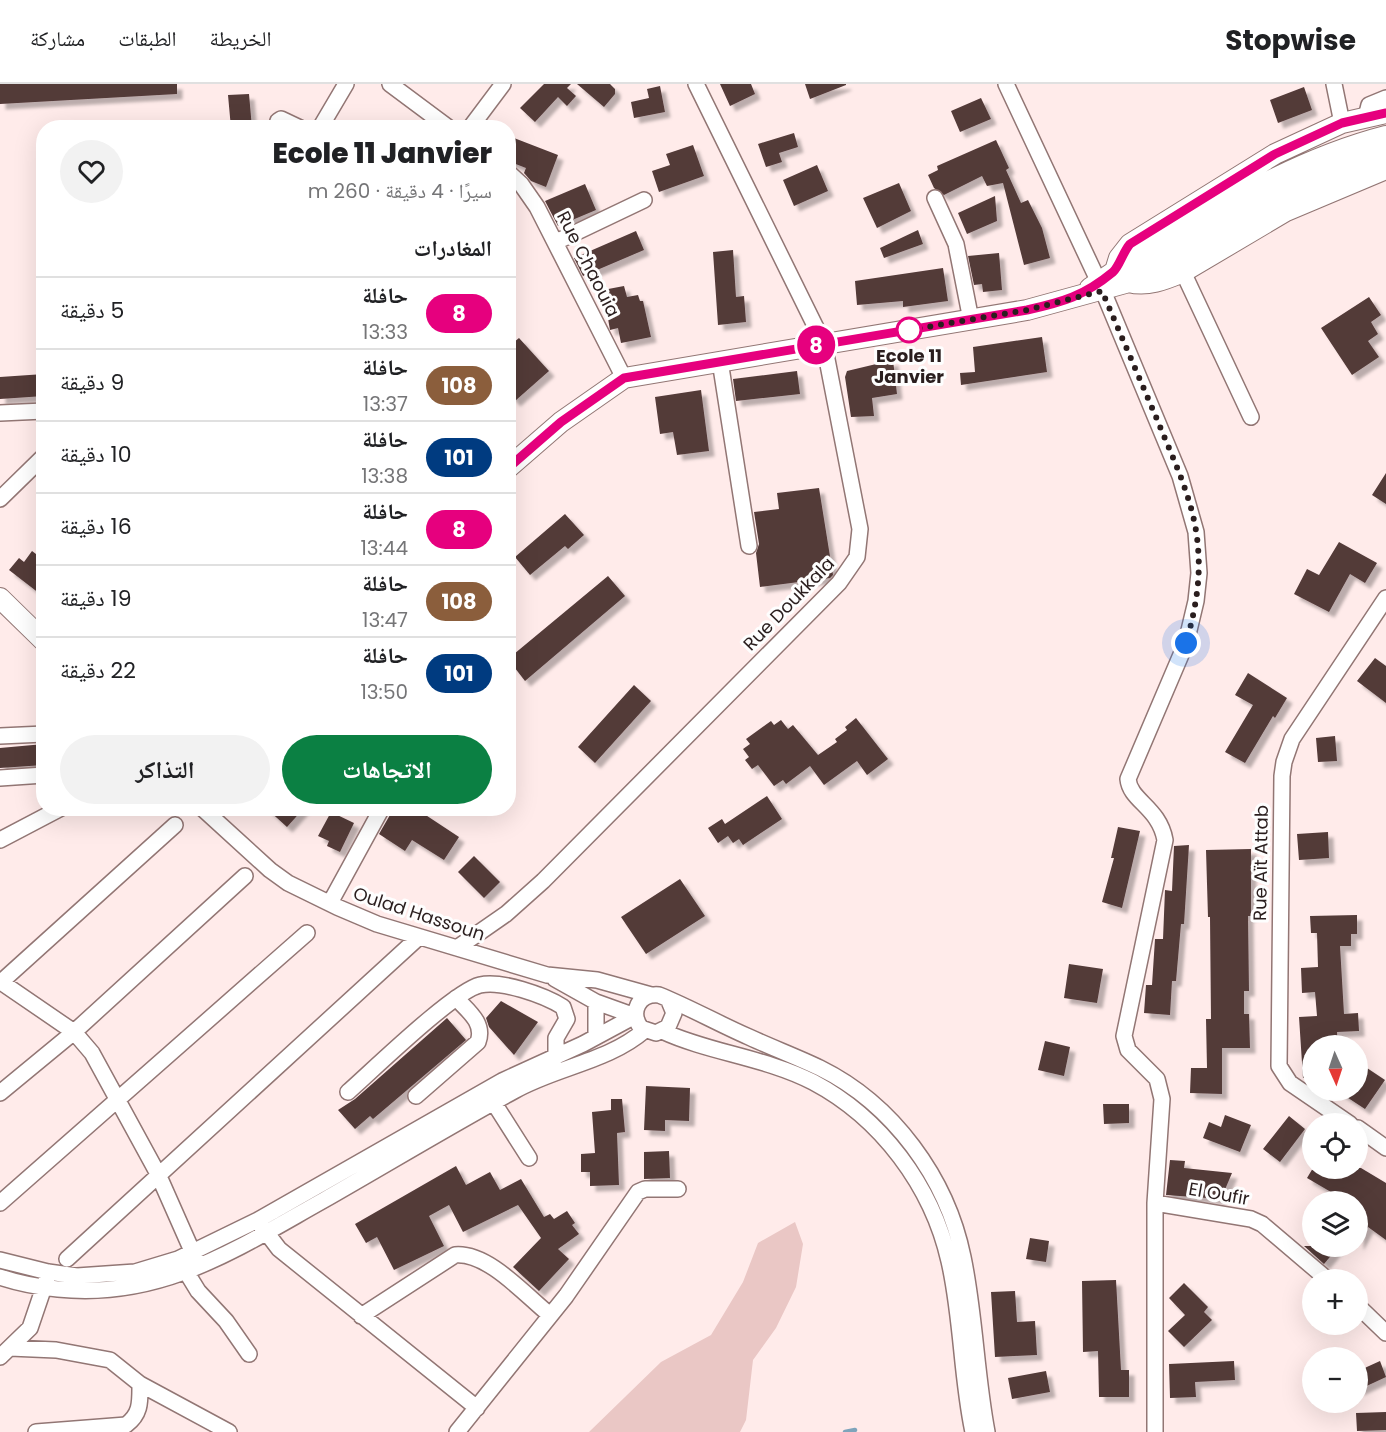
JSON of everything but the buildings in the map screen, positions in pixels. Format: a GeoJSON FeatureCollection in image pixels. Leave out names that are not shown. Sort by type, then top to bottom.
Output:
{"type":"FeatureCollection","features":[{"type":"Feature","properties":{"kind":"main road"},"geometry":{"type":"LineString","coordinates":[[1122,277],[1119,258],[1130,244],[1165,221],[1275,154],[1342,123],[1386,113]]}},
{"type":"Feature","properties":{"kind":"main road"},"geometry":{"type":"LineString","coordinates":[[1122,277],[1188,227],[1265,185],[1328,154],[1386,136]]}},
{"type":"Feature","properties":{"kind":"main road"},"geometry":{"type":"LineString","coordinates":[[1122,277],[1153,282],[1183,272],[1286,211],[1384,166]]}},
{"type":"Feature","properties":{"kind":"main road"},"geometry":{"type":"LineString","coordinates":[[516,461],[561,422],[624,378],[1027,310],[1082,295],[1294,189],[1345,167],[1384,166]]}},
{"type":"Feature","properties":{"kind":"main road"},"geometry":{"type":"LineString","coordinates":[[0,598],[36,630]]}},
{"type":"Feature","properties":{"kind":"street"},"geometry":{"type":"LineString","coordinates":[[325,120],[346,84]]}},
{"type":"Feature","properties":{"kind":"street"},"geometry":{"type":"LineString","coordinates":[[390,84],[438,120]]}},
{"type":"Feature","properties":{"kind":"street"},"geometry":{"type":"LineString","coordinates":[[476,120],[503,84]]}},
{"type":"Feature","properties":{"kind":"street","name":"Rue Doukkala"},"geometry":{"type":"LineString","coordinates":[[457,948],[497,921],[543,881],[839,583],[854,562],[860,545],[860,530],[824,344],[696,84]]}},
{"type":"Feature","properties":{"kind":"street"},"geometry":{"type":"LineString","coordinates":[[1006,84],[1100,286],[1180,476],[1192,513],[1198,547],[1196,601],[1186,643],[1128,779],[1132,791],[1160,820],[1165,840],[1124,1036],[1128,1050],[1157,1079],[1161,1089],[1162,1108],[1155,1203],[1155,1432]]}},
{"type":"Feature","properties":{"kind":"street"},"geometry":{"type":"LineString","coordinates":[[1334,84],[1342,123]]}},
{"type":"Feature","properties":{"kind":"street"},"geometry":{"type":"LineString","coordinates":[[1366,117],[1366,109],[1369,105],[1386,96],[1384,84]]}},
{"type":"Feature","properties":{"kind":"street","name":"Rue Chaouia"},"geometry":{"type":"LineString","coordinates":[[516,181],[529,195],[556,242],[624,378]]}},
{"type":"Feature","properties":{"kind":"street"},"geometry":{"type":"LineString","coordinates":[[935,198],[956,244],[971,320]]}},
{"type":"Feature","properties":{"kind":"street"},"geometry":{"type":"LineString","coordinates":[[556,242],[644,200]]}},
{"type":"Feature","properties":{"kind":"street"},"geometry":{"type":"LineString","coordinates":[[1183,272],[1251,417]]}},
{"type":"Feature","properties":{"kind":"street"},"geometry":{"type":"LineString","coordinates":[[720,361],[749,546]]}},
{"type":"Feature","properties":{"kind":"street"},"geometry":{"type":"LineString","coordinates":[[0,413],[36,411]]}},
{"type":"Feature","properties":{"kind":"street"},"geometry":{"type":"LineString","coordinates":[[1,495],[36,463]]}},
{"type":"Feature","properties":{"kind":"street","name":"Rue Aït Attab"},"geometry":{"type":"LineString","coordinates":[[1334,1113],[1290,1083],[1280,1066],[1282,776],[1292,739],[1386,598]]}},
{"type":"Feature","properties":{"kind":"street"},"geometry":{"type":"LineString","coordinates":[[0,736],[36,734]]}},
{"type":"Feature","properties":{"kind":"street"},"geometry":{"type":"LineString","coordinates":[[0,778],[36,776]]}},
{"type":"Feature","properties":{"kind":"street"},"geometry":{"type":"LineString","coordinates":[[0,840],[45,816]]}},
{"type":"Feature","properties":{"kind":"street","name":"Oulad Hassoun"},"geometry":{"type":"LineString","coordinates":[[211,816],[270,870],[288,882],[377,924],[547,975],[597,980],[651,995]]}},
{"type":"Feature","properties":{"kind":"street"},"geometry":{"type":"LineString","coordinates":[[330,903],[378,816]]}},
{"type":"Feature","properties":{"kind":"street"},"geometry":{"type":"LineString","coordinates":[[176,825],[1,982],[74,1032],[92,1053],[158,1174],[193,1252],[193,1271],[198,1291],[226,1321],[249,1354]]}},
{"type":"Feature","properties":{"kind":"street"},"geometry":{"type":"LineString","coordinates":[[0,1093],[74,1032],[244,876]]}},
{"type":"Feature","properties":{"kind":"street"},"geometry":{"type":"LineString","coordinates":[[0,1203],[307,933]]}},
{"type":"Feature","properties":{"kind":"street"},"geometry":{"type":"LineString","coordinates":[[67,1259],[419,937]]}},
{"type":"Feature","properties":{"kind":"street","name":"Oulad Hassoun"},"geometry":{"type":"LineString","coordinates":[[547,975],[596,1002],[635,1016]]}},
{"type":"Feature","properties":{"kind":"street"},"geometry":{"type":"LineString","coordinates":[[348,1092],[456,998],[470,988],[495,983],[559,1005],[566,1011],[567,1019],[556,1038],[556,1057]]}},
{"type":"Feature","properties":{"kind":"street"},"geometry":{"type":"LineString","coordinates":[[0,1277],[47,1280],[107,1290],[138,1287],[193,1271],[262,1226],[387,1155],[502,1081],[556,1057],[635,1016],[640,1001],[651,995],[661,996],[820,1068],[850,1086],[894,1124],[923,1161],[941,1191],[954,1223],[963,1257],[987,1432]]}},
{"type":"Feature","properties":{"kind":"street"},"geometry":{"type":"LineString","coordinates":[[416,1095],[478,1042],[481,1030],[479,1024],[456,998]]}},
{"type":"Feature","properties":{"kind":"street"},"geometry":{"type":"LineString","coordinates":[[662,1031],[673,1018],[669,1001]]}},
{"type":"Feature","properties":{"kind":"street"},"geometry":{"type":"LineString","coordinates":[[596,1002],[596,1036]]}},
{"type":"Feature","properties":{"kind":"street"},"geometry":{"type":"LineString","coordinates":[[635,1016],[645,1030]]}},
{"type":"Feature","properties":{"kind":"street"},"geometry":{"type":"LineString","coordinates":[[387,1155],[538,1079],[628,1045],[645,1030],[662,1031],[682,1040],[771,1064],[812,1082],[866,1120],[890,1144],[927,1199],[940,1229],[949,1261],[973,1432]]}},
{"type":"Feature","properties":{"kind":"street"},"geometry":{"type":"LineString","coordinates":[[494,1103],[529,1158]]}},
{"type":"Feature","properties":{"kind":"street"},"geometry":{"type":"LineString","coordinates":[[1368,1135],[1386,1148]]}},
{"type":"Feature","properties":{"kind":"street"},"geometry":{"type":"LineString","coordinates":[[458,1432],[550,1315],[638,1192],[645,1189],[678,1189]]}},
{"type":"Feature","properties":{"kind":"street","name":"El Oufir"},"geometry":{"type":"LineString","coordinates":[[1155,1203],[1251,1219],[1262,1224],[1315,1269]]}},
{"type":"Feature","properties":{"kind":"street"},"geometry":{"type":"LineString","coordinates":[[0,1260],[47,1280],[135,1272],[262,1226]]}},
{"type":"Feature","properties":{"kind":"street"},"geometry":{"type":"LineString","coordinates":[[262,1226],[279,1250],[477,1408]]}},
{"type":"Feature","properties":{"kind":"street"},"geometry":{"type":"LineString","coordinates":[[361,1316],[454,1255],[465,1254],[491,1266],[550,1315]]}},
{"type":"Feature","properties":{"kind":"street"},"geometry":{"type":"LineString","coordinates":[[5,1353],[30,1328],[47,1280]]}},
{"type":"Feature","properties":{"kind":"street"},"geometry":{"type":"LineString","coordinates":[[1368,1316],[1386,1333]]}},
{"type":"Feature","properties":{"kind":"street"},"geometry":{"type":"LineString","coordinates":[[5,1353],[56,1350],[110,1360],[140,1384],[229,1432]]}},
{"type":"Feature","properties":{"kind":"street"},"geometry":{"type":"LineString","coordinates":[[36,1432],[126,1425],[136,1418],[141,1404],[140,1384]]}},
{"type":"Feature","properties":{"kind":"shaded area"},"geometry":{"type":"Polygon","coordinates":[[[795,1222],[803,1244],[796,1287],[776,1328],[753,1360],[746,1420],[740,1432],[589,1432],[661,1362],[711,1335],[743,1282],[758,1243],[795,1222]]]}},
{"type":"Feature","properties":{"kind":"waterway"},"geometry":{"type":"LineString","coordinates":[[845,1432],[855,1430]]}},
{"type":"Feature","properties":{"kind":"bus line","name":"8"},"geometry":{"type":"LineString","coordinates":[[516,462],[561,422],[624,378],[1027,310],[1082,295],[1098,281],[1115,271],[1119,258],[1130,244],[1275,154],[1342,123],[1386,113]]}},
{"type":"Feature","properties":{"kind":"place","name":"Ecole 11 Janvier"},"geometry":{"type":"Point","coordinates":[909,330]}},
{"type":"Feature","properties":{"kind":"route"},"geometry":{"type":"LineString","coordinates":[[909,330],[1027,310],[1102,291],[1180,476],[1192,513],[1198,547],[1199,573],[1196,601],[1186,643]]}}]}
